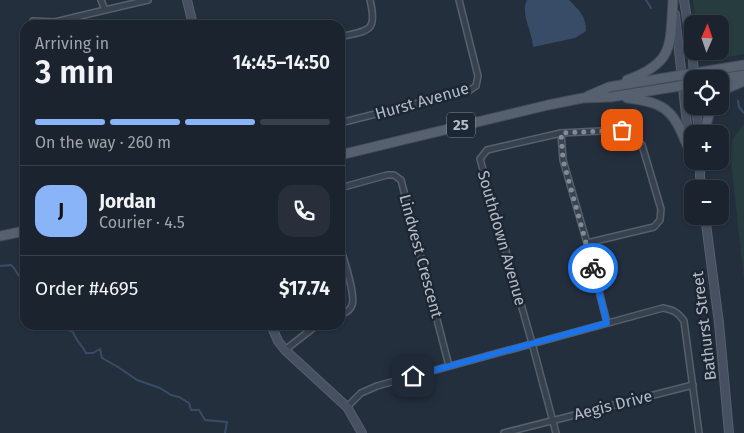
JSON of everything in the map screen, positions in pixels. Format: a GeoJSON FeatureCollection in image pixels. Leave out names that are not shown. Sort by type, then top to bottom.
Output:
{"type":"FeatureCollection","features":[{"type":"Feature","properties":{"kind":"main road"},"geometry":{"type":"LineString","coordinates":[[187,0],[192,20]]}},
{"type":"Feature","properties":{"kind":"main road"},"geometry":{"type":"LineString","coordinates":[[673,0],[688,125]]}},
{"type":"Feature","properties":{"kind":"main road"},"geometry":{"type":"LineString","coordinates":[[609,87],[644,74],[662,59],[670,42],[673,0]]}},
{"type":"Feature","properties":{"kind":"main road"},"geometry":{"type":"LineString","coordinates":[[684,0],[693,70]]}},
{"type":"Feature","properties":{"kind":"main road","name":"25"},"geometry":{"type":"LineString","coordinates":[[721,70],[744,65]]}},
{"type":"Feature","properties":{"kind":"main road","name":"25"},"geometry":{"type":"LineString","coordinates":[[583,98],[609,87],[682,75]]}},
{"type":"Feature","properties":{"kind":"main road"},"geometry":{"type":"LineString","coordinates":[[729,78],[744,76]]}},
{"type":"Feature","properties":{"kind":"main road"},"geometry":{"type":"LineString","coordinates":[[729,88],[744,81]]}},
{"type":"Feature","properties":{"kind":"main road","name":"25"},"geometry":{"type":"LineString","coordinates":[[345,154],[491,118],[583,98],[617,96],[683,85]]}},
{"type":"Feature","properties":{"kind":"main road"},"geometry":{"type":"LineString","coordinates":[[617,96],[646,100],[664,107],[675,118],[684,139]]}},
{"type":"Feature","properties":{"kind":"main road"},"geometry":{"type":"LineString","coordinates":[[698,170],[700,175]]}},
{"type":"Feature","properties":{"kind":"main road"},"geometry":{"type":"LineString","coordinates":[[700,170],[700,180]]}},
{"type":"Feature","properties":{"kind":"main road","name":"Bathurst Street"},"geometry":{"type":"LineString","coordinates":[[706,225],[719,323],[729,433]]}},
{"type":"Feature","properties":{"kind":"main road"},"geometry":{"type":"LineString","coordinates":[[0,236],[20,232]]}},
{"type":"Feature","properties":{"kind":"main road"},"geometry":{"type":"LineString","coordinates":[[273,330],[285,350],[347,407],[362,433]]}},
{"type":"Feature","properties":{"kind":"street"},"geometry":{"type":"LineString","coordinates":[[101,0],[105,10]]}},
{"type":"Feature","properties":{"kind":"street"},"geometry":{"type":"LineString","coordinates":[[63,20],[148,0]]}},
{"type":"Feature","properties":{"kind":"street"},"geometry":{"type":"LineString","coordinates":[[345,36],[365,31],[371,26],[374,17],[370,0]]}},
{"type":"Feature","properties":{"kind":"street","name":"Hurst Avenue"},"geometry":{"type":"LineString","coordinates":[[345,122],[470,90],[476,86],[478,76],[459,0]]}},
{"type":"Feature","properties":{"kind":"street","name":"Southdown Avenue"},"geometry":{"type":"LineString","coordinates":[[556,433],[480,159],[487,150],[561,133],[622,130],[642,145],[661,209],[660,220],[654,227],[587,244]]}},
{"type":"Feature","properties":{"kind":"street"},"geometry":{"type":"LineString","coordinates":[[561,133],[563,160],[607,323]]}},
{"type":"Feature","properties":{"kind":"street","name":"Lindvest Crescent"},"geometry":{"type":"LineString","coordinates":[[345,187],[387,175],[401,180],[449,366]]}},
{"type":"Feature","properties":{"kind":"street"},"geometry":{"type":"LineString","coordinates":[[345,265],[353,296],[353,304],[348,312],[345,313]]}},
{"type":"Feature","properties":{"kind":"street"},"geometry":{"type":"LineString","coordinates":[[347,407],[361,393],[377,386],[663,308],[674,310],[680,314],[684,321],[699,433]]}},
{"type":"Feature","properties":{"kind":"street"},"geometry":{"type":"LineString","coordinates":[[285,350],[311,330]]}},
{"type":"Feature","properties":{"kind":"street","name":"Aegis Drive"},"geometry":{"type":"LineString","coordinates":[[504,433],[692,385]]}},
{"type":"Feature","properties":{"kind":"green space"},"geometry":{"type":"Polygon","coordinates":[[[693,0],[744,0],[744,54],[729,57],[729,15],[695,15],[693,0]]]}},
{"type":"Feature","properties":{"kind":"green space"},"geometry":{"type":"Polygon","coordinates":[[[744,124],[744,280],[731,161],[732,140],[744,124]]]}},
{"type":"Feature","properties":{"kind":"water"},"geometry":{"type":"Polygon","coordinates":[[[527,0],[569,0],[583,17],[586,31],[575,38],[533,47],[525,11],[527,0]]]}},
{"type":"Feature","properties":{"kind":"waterway"},"geometry":{"type":"LineString","coordinates":[[646,0],[651,8]]}},
{"type":"Feature","properties":{"kind":"waterway"},"geometry":{"type":"LineString","coordinates":[[738,101],[739,107],[744,113]]}},
{"type":"Feature","properties":{"kind":"waterway"},"geometry":{"type":"LineString","coordinates":[[0,266],[11,265],[20,278]]}},
{"type":"Feature","properties":{"kind":"waterway"},"geometry":{"type":"LineString","coordinates":[[68,330],[73,332],[86,353],[93,353],[100,349],[102,358],[137,380],[160,388],[189,403],[191,410],[199,410],[205,420],[227,422],[225,433]]}},
{"type":"Feature","properties":{"kind":"way so far"},"geometry":{"type":"LineString","coordinates":[[593,268],[563,160],[561,133],[622,130]]}},
{"type":"Feature","properties":{"kind":"route"},"geometry":{"type":"LineString","coordinates":[[413,376],[607,323],[593,268]]}}]}
